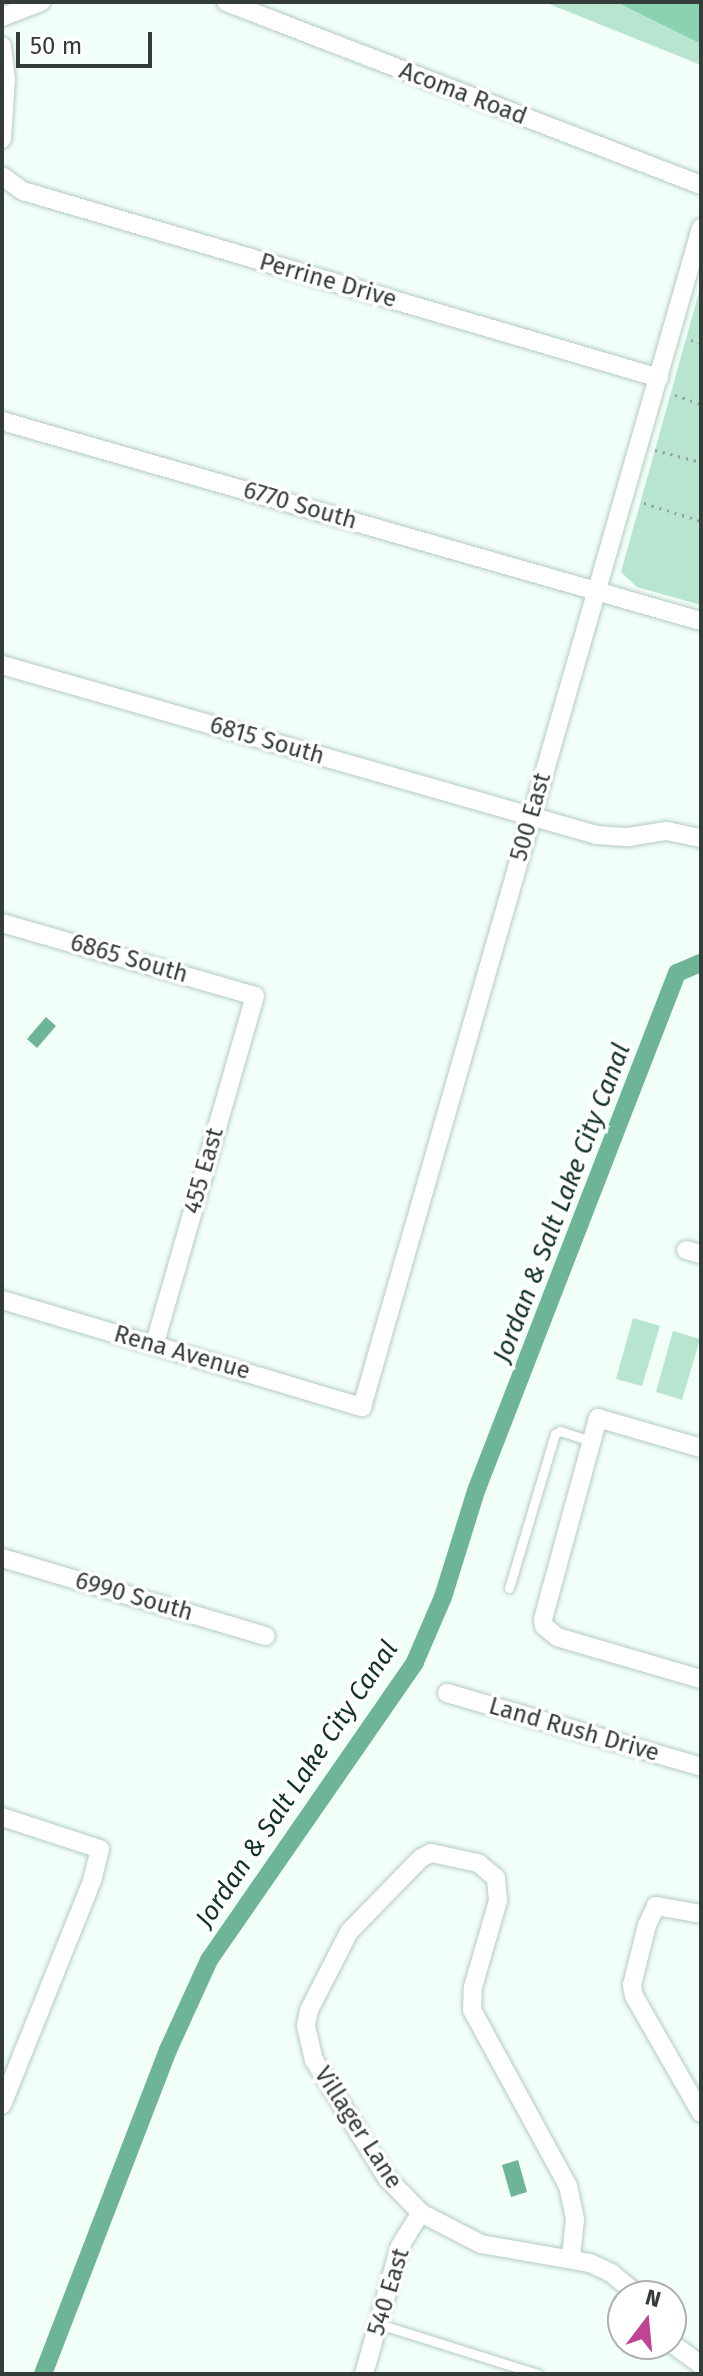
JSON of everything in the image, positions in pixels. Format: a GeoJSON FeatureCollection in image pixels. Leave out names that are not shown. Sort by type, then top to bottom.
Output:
{"type":"FeatureCollection","features":[{"type":"Feature","properties":{"kind":"street"},"geometry":{"type":"LineString","coordinates":[[2,17],[41,2]]}},
{"type":"Feature","properties":{"kind":"street","name":"Acoma Road"},"geometry":{"type":"LineString","coordinates":[[226,2],[701,185]]}},
{"type":"Feature","properties":{"kind":"street"},"geometry":{"type":"LineString","coordinates":[[2,46],[6,79],[2,139]]}},
{"type":"Feature","properties":{"kind":"street","name":"Perrine Drive"},"geometry":{"type":"LineString","coordinates":[[2,176],[23,191],[659,378]]}},
{"type":"Feature","properties":{"kind":"street","name":"500 East"},"geometry":{"type":"LineString","coordinates":[[362,1407],[701,228]]}},
{"type":"Feature","properties":{"kind":"street","name":"6770 South"},"geometry":{"type":"LineString","coordinates":[[2,421],[701,621]]}},
{"type":"Feature","properties":{"kind":"street","name":"6815 South"},"geometry":{"type":"LineString","coordinates":[[2,665],[612,838],[667,831],[701,838]]}},
{"type":"Feature","properties":{"kind":"street","name":"6865 South"},"geometry":{"type":"LineString","coordinates":[[2,923],[255,996]]}},
{"type":"Feature","properties":{"kind":"street","name":"455 East"},"geometry":{"type":"LineString","coordinates":[[154,1345],[255,996]]}},
{"type":"Feature","properties":{"kind":"street","name":"Rena Avenue"},"geometry":{"type":"LineString","coordinates":[[2,1301],[362,1407]]}},
{"type":"Feature","properties":{"kind":"street"},"geometry":{"type":"LineString","coordinates":[[701,1448],[598,1418],[544,1610],[544,1626],[550,1633],[701,1679]]}},
{"type":"Feature","properties":{"kind":"street","name":"6990 South"},"geometry":{"type":"LineString","coordinates":[[2,1558],[266,1636]]}},
{"type":"Feature","properties":{"kind":"street","name":"Land Rush Drive"},"geometry":{"type":"LineString","coordinates":[[447,1693],[701,1767]]}},
{"type":"Feature","properties":{"kind":"street"},"geometry":{"type":"LineString","coordinates":[[2,1817],[100,1849],[92,1881],[2,2105]]}},
{"type":"Feature","properties":{"kind":"street","name":"Villager Lane"},"geometry":{"type":"LineString","coordinates":[[571,2257],[575,2219],[568,2186],[472,2010],[473,1987],[498,1901],[496,1878],[478,1863],[440,1853],[421,1858],[355,1922],[309,2010],[306,2026],[314,2060],[387,2178],[421,2213],[481,2244],[571,2257],[611,2273],[620,2280]]}},
{"type":"Feature","properties":{"kind":"street"},"geometry":{"type":"LineString","coordinates":[[701,1914],[656,1906],[633,1973],[634,1996],[701,2113]]}},
{"type":"Feature","properties":{"kind":"street","name":"540 East"},"geometry":{"type":"LineString","coordinates":[[364,2374],[400,2246],[421,2213]]}},
{"type":"Feature","properties":{"kind":"lane"},"geometry":{"type":"LineString","coordinates":[[509,1588],[555,1434],[560,1431],[591,1441]]}},
{"type":"Feature","properties":{"kind":"lane"},"geometry":{"type":"LineString","coordinates":[[379,2324],[538,2374]]}},
{"type":"Feature","properties":{"kind":"path"},"geometry":{"type":"LineString","coordinates":[[691,340],[701,343]]}},
{"type":"Feature","properties":{"kind":"path"},"geometry":{"type":"LineString","coordinates":[[675,395],[701,404]]}},
{"type":"Feature","properties":{"kind":"path"},"geometry":{"type":"LineString","coordinates":[[655,450],[701,462]]}},
{"type":"Feature","properties":{"kind":"path"},"geometry":{"type":"LineString","coordinates":[[644,503],[701,520]]}},
{"type":"Feature","properties":{"kind":"shaded area"},"geometry":{"type":"Polygon","coordinates":[[[544,2],[616,2],[701,44],[701,65],[544,2]]]}},
{"type":"Feature","properties":{"kind":"shaded area"},"geometry":{"type":"Polygon","coordinates":[[[616,2],[701,2],[701,44],[616,2]]]}},
{"type":"Feature","properties":{"kind":"shaded area"},"geometry":{"type":"Polygon","coordinates":[[[701,285],[701,605],[637,587],[621,572],[701,285]]]}},
{"type":"Feature","properties":{"kind":"shaded area"},"geometry":{"type":"Polygon","coordinates":[[[46,1017],[56,1026],[37,1048],[27,1039],[46,1017]]]}},
{"type":"Feature","properties":{"kind":"shaded area"},"geometry":{"type":"Polygon","coordinates":[[[633,1318],[660,1326],[642,1386],[616,1379],[633,1318]]]}},
{"type":"Feature","properties":{"kind":"shaded area"},"geometry":{"type":"Polygon","coordinates":[[[673,1331],[700,1339],[682,1400],[656,1392],[673,1331]]]}},
{"type":"Feature","properties":{"kind":"shaded area"},"geometry":{"type":"Polygon","coordinates":[[[518,2160],[527,2192],[511,2197],[502,2165],[518,2160]]]}},
{"type":"Feature","properties":{"kind":"waterway","name":"Jordan & Salt Lake City Canal"},"geometry":{"type":"LineString","coordinates":[[43,2374],[168,2050],[209,1960],[415,1662],[443,1597],[476,1491],[677,973],[701,963]]}}]}
